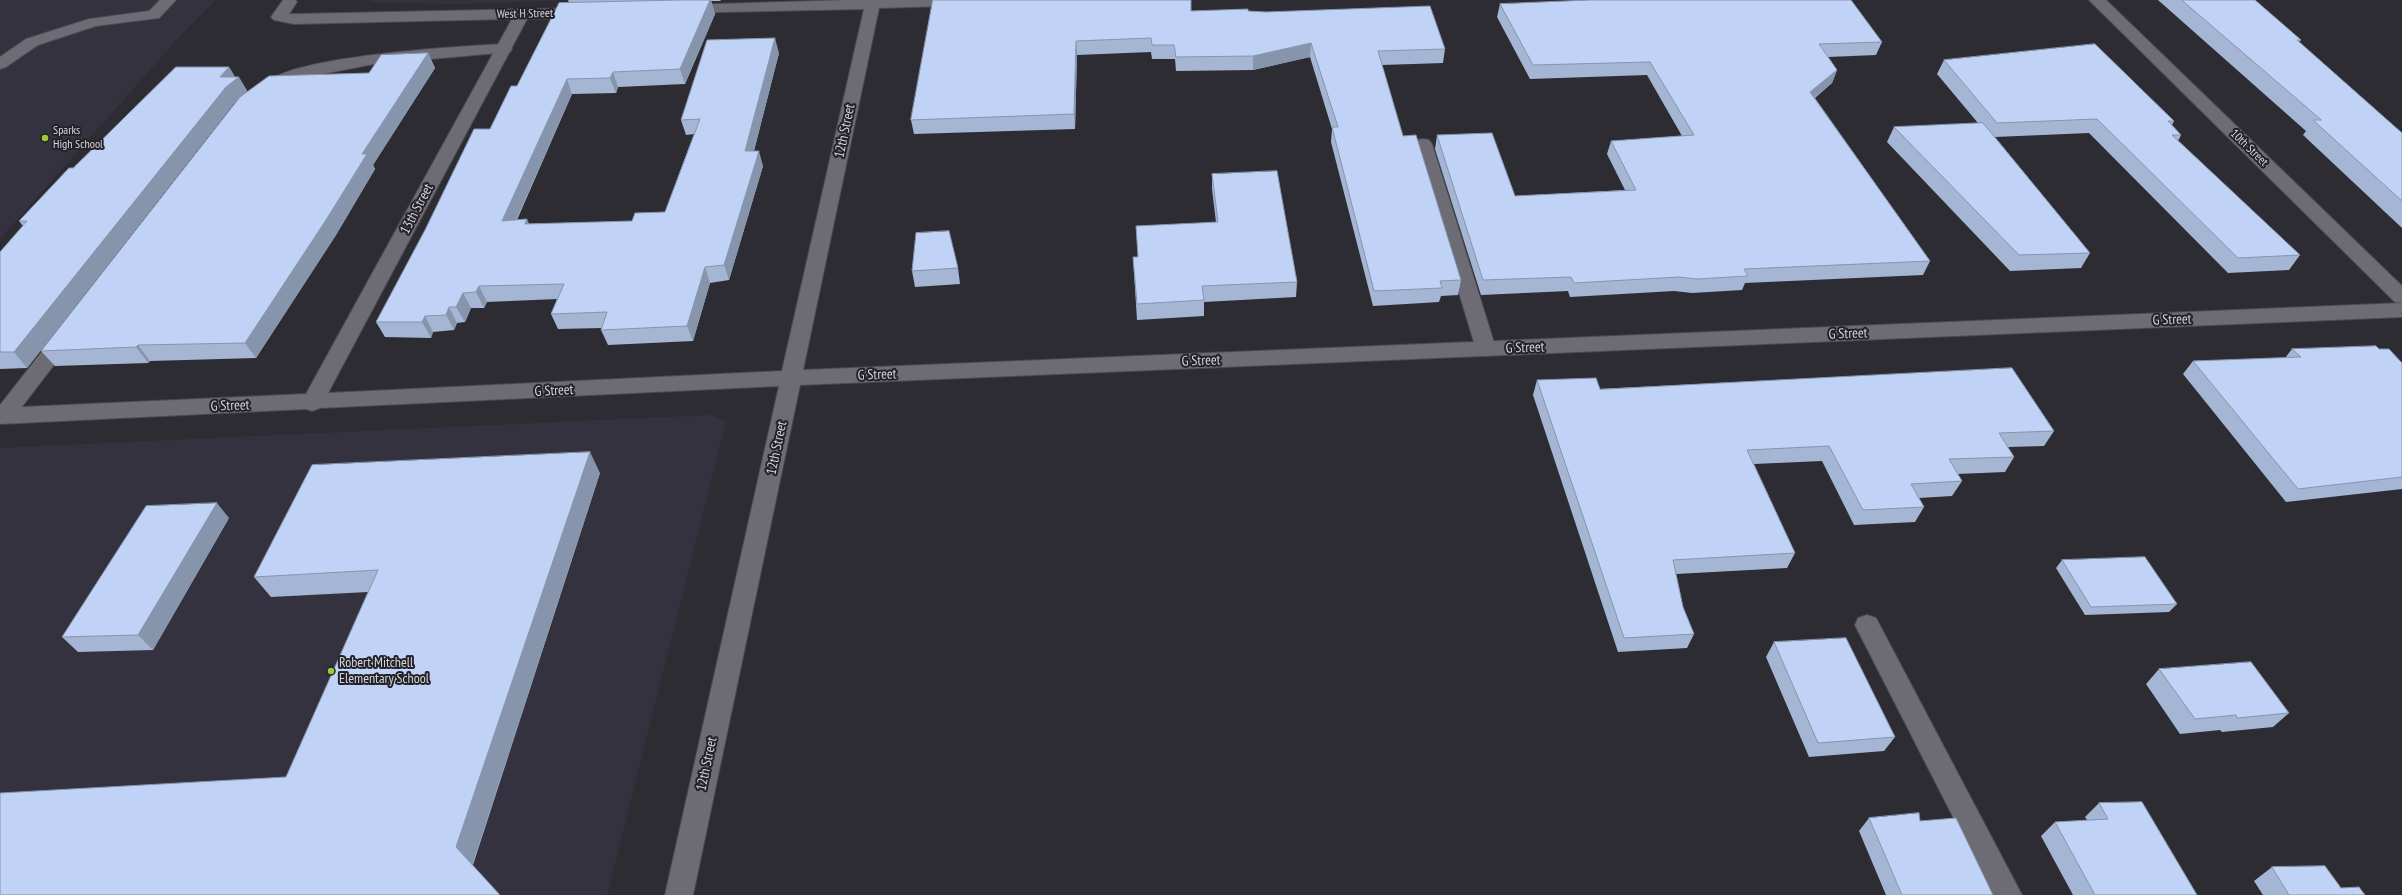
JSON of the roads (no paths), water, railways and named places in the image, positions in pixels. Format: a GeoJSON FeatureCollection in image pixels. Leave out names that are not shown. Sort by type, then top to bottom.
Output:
{"type":"FeatureCollection","features":[{"type":"Feature","properties":{"kind":"street"},"geometry":{"type":"LineString","coordinates":[[0,64],[32,42],[94,22],[154,15],[168,0]]}},
{"type":"Feature","properties":{"kind":"street"},"geometry":{"type":"LineString","coordinates":[[665,10],[873,2],[983,0]]}},
{"type":"Feature","properties":{"kind":"street","name":"10th Street"},"geometry":{"type":"LineString","coordinates":[[2097,0],[2402,296]]}},
{"type":"Feature","properties":{"kind":"street","name":"West H Street"},"geometry":{"type":"LineString","coordinates":[[289,2],[279,17],[294,19],[594,12]]}},
{"type":"Feature","properties":{"kind":"street","name":"12th Street"},"geometry":{"type":"LineString","coordinates":[[679,895],[873,2]]}},
{"type":"Feature","properties":{"kind":"street","name":"13th Street"},"geometry":{"type":"LineString","coordinates":[[312,403],[522,14]]}},
{"type":"Feature","properties":{"kind":"street"},"geometry":{"type":"LineString","coordinates":[[256,95],[281,81],[310,72],[352,63],[407,54],[504,49]]}},
{"type":"Feature","properties":{"kind":"street"},"geometry":{"type":"LineString","coordinates":[[1423,144],[1486,349]]}},
{"type":"Feature","properties":{"kind":"street","name":"G Street"},"geometry":{"type":"LineString","coordinates":[[1,416],[312,403],[792,378],[2402,310]]}},
{"type":"Feature","properties":{"kind":"street"},"geometry":{"type":"LineString","coordinates":[[1,416],[76,322]]}},
{"type":"Feature","properties":{"kind":"street"},"geometry":{"type":"LineString","coordinates":[[1867,625],[2008,895]]}},
{"type":"Feature","properties":{"kind":"place","name":"Sparks High School"},"geometry":{"type":"Point","coordinates":[45,138]}},
{"type":"Feature","properties":{"kind":"place","name":"Robert Mitchell Elementary School"},"geometry":{"type":"Point","coordinates":[331,671]}}]}
